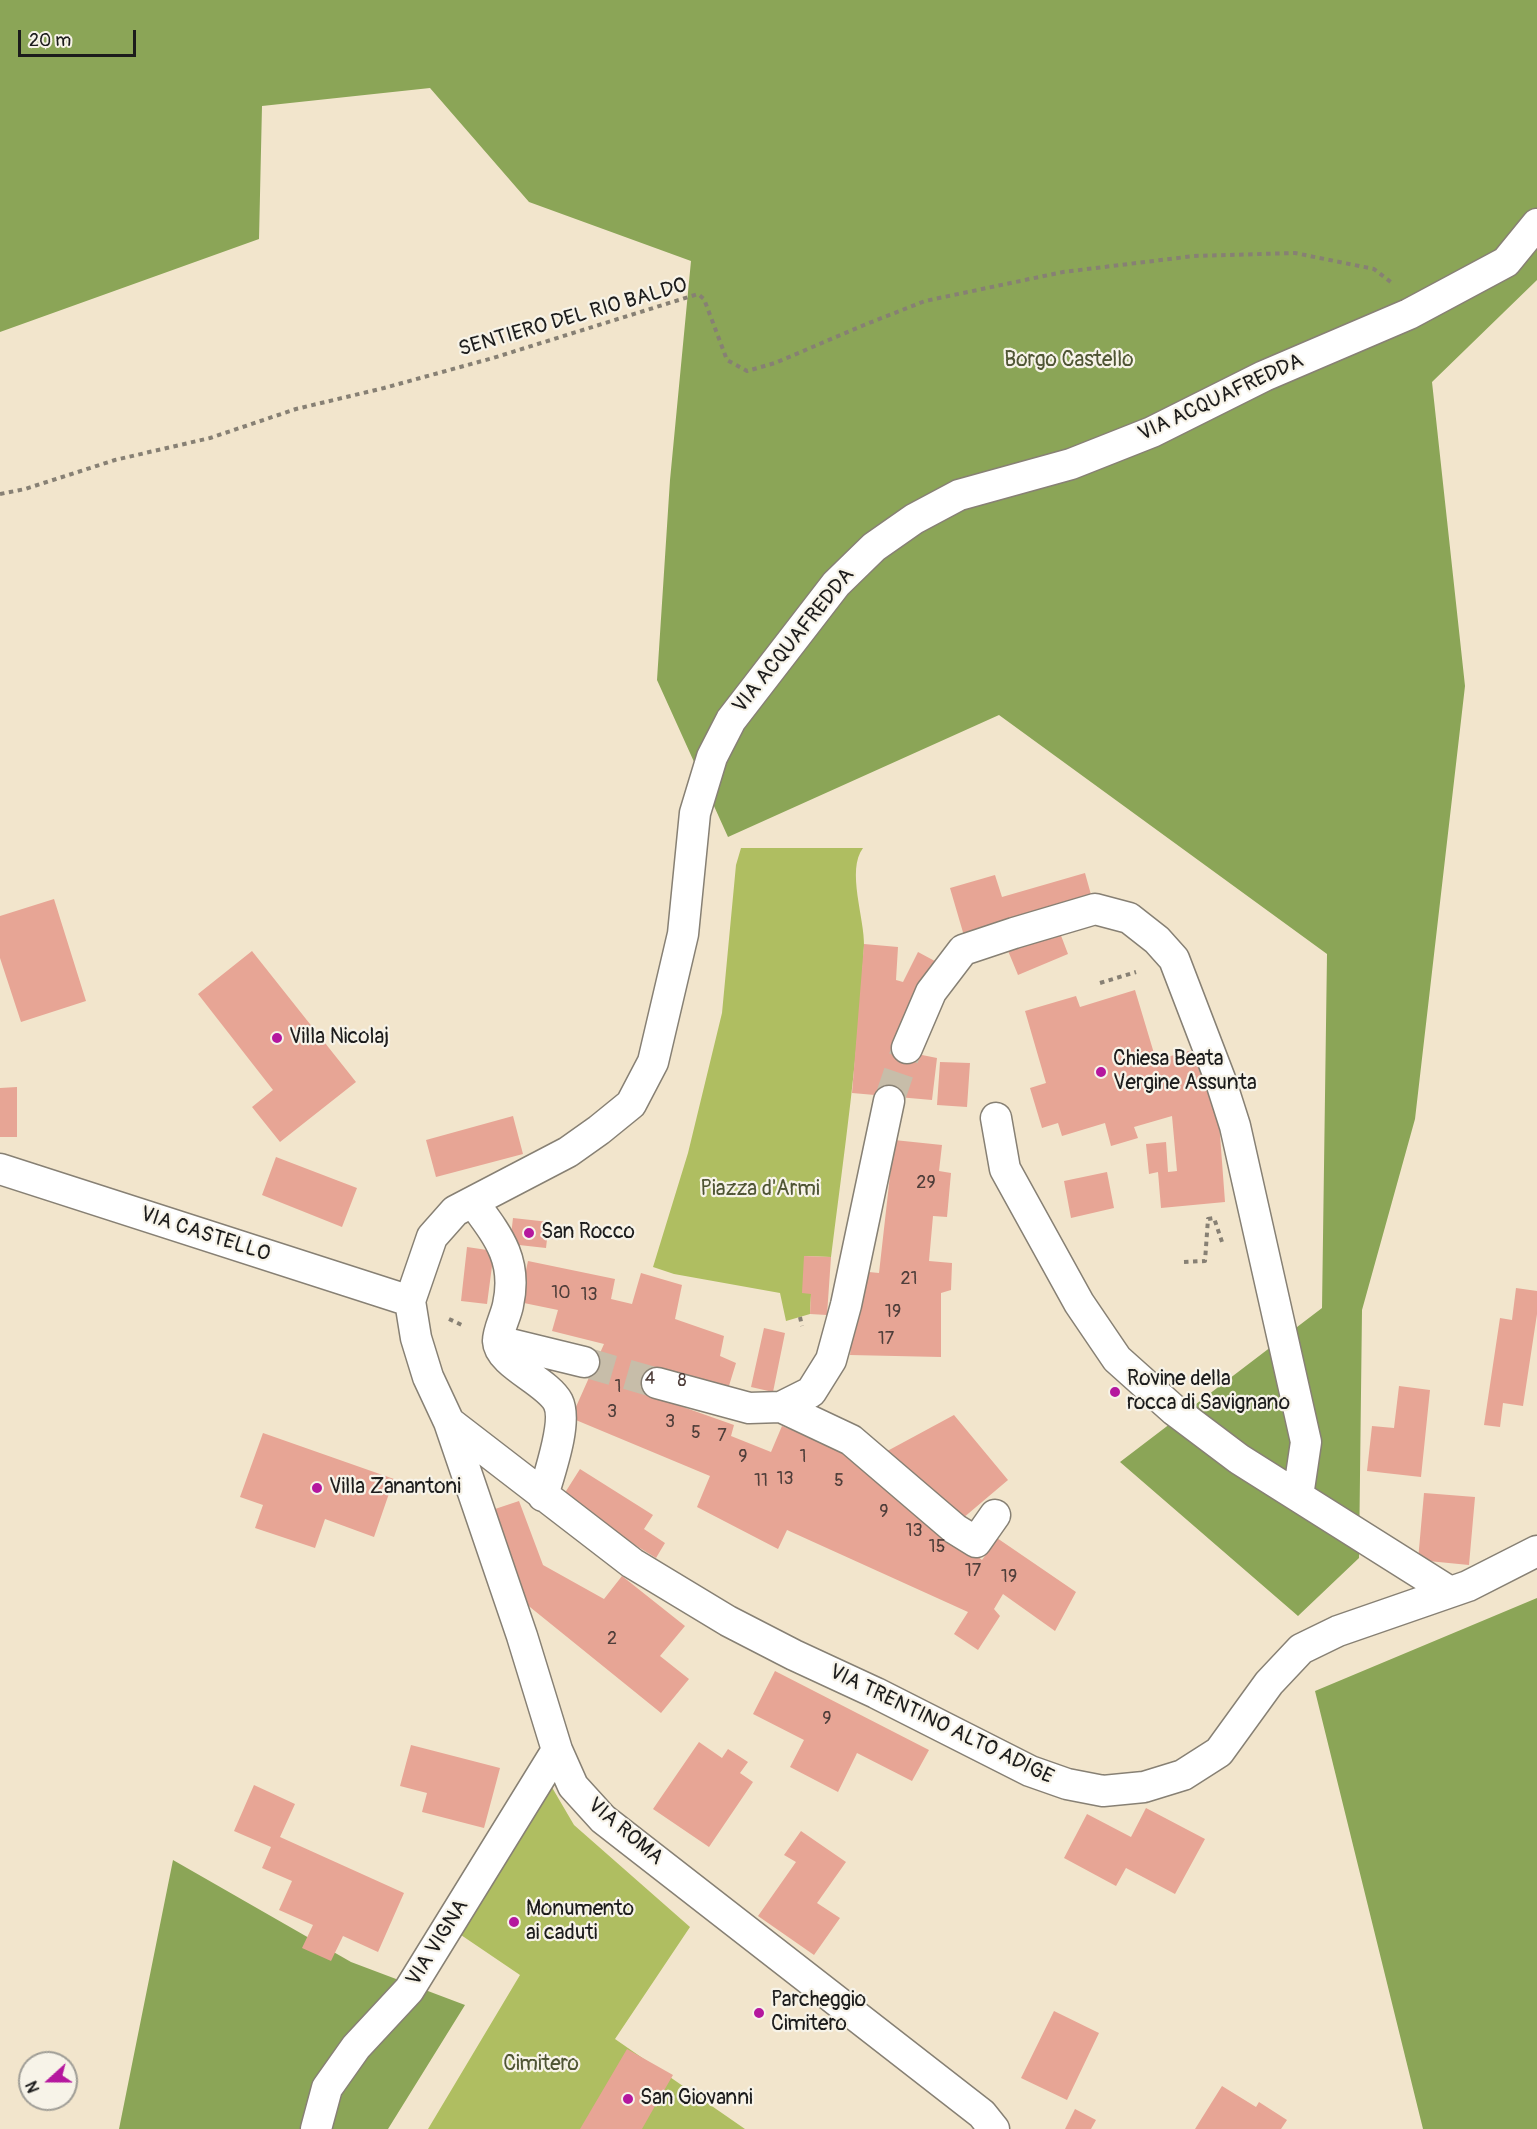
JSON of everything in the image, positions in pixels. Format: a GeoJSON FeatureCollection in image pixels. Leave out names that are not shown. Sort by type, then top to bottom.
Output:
{"type":"FeatureCollection","features":[{"type":"Feature","properties":{"kind":"street","name":"VIA ACQUAFREDDA"},"geometry":{"type":"LineString","coordinates":[[410,1301],[432,1237],[455,1211],[567,1152],[631,1104],[653,1062],[664,1017],[683,934],[695,813],[712,758],[731,720],[799,629],[836,584],[874,547],[914,519],[959,495],[1071,464],[1152,432],[1264,376],[1409,314],[1506,262],[1537,224]]}},
{"type":"Feature","properties":{"kind":"street"},"geometry":{"type":"LineString","coordinates":[[907,1048],[931,992],[963,951],[1014,933],[1095,909],[1129,918],[1157,940],[1174,959],[1220,1079],[1238,1136],[1306,1442],[1298,1496]]}},
{"type":"Feature","properties":{"kind":"street"},"geometry":{"type":"LineString","coordinates":[[657,1383],[749,1408],[781,1407],[811,1392],[831,1360],[846,1305],[889,1101]]}},
{"type":"Feature","properties":{"kind":"street"},"geometry":{"type":"LineString","coordinates":[[996,1118],[1005,1169],[1078,1303],[1117,1359],[1183,1417],[1239,1459],[1450,1592]]}},
{"type":"Feature","properties":{"kind":"street","name":"VIA CASTELLO"},"geometry":{"type":"LineString","coordinates":[[0,1169],[410,1301]]}},
{"type":"Feature","properties":{"kind":"street"},"geometry":{"type":"LineString","coordinates":[[472,1202],[501,1240],[512,1275],[508,1304],[498,1341],[504,1355],[545,1387],[558,1403],[561,1428],[543,1496]]}},
{"type":"Feature","properties":{"kind":"street","name":"VIA ROMA"},"geometry":{"type":"LineString","coordinates":[[410,1301],[428,1377],[448,1422],[522,1636],[557,1750],[573,1786],[603,1819],[982,2114],[994,2129]]}},
{"type":"Feature","properties":{"kind":"street"},"geometry":{"type":"LineString","coordinates":[[498,1341],[584,1362]]}},
{"type":"Feature","properties":{"kind":"street"},"geometry":{"type":"LineString","coordinates":[[781,1407],[851,1440],[955,1530],[976,1542],[995,1515]]}},
{"type":"Feature","properties":{"kind":"street","name":"VIA TRENTINO ALTO ADIGE"},"geometry":{"type":"LineString","coordinates":[[448,1422],[632,1563],[728,1621],[1030,1771],[1067,1784],[1103,1791],[1144,1787],[1183,1775],[1219,1752],[1269,1683],[1301,1649],[1338,1631],[1468,1586],[1537,1551]]}},
{"type":"Feature","properties":{"kind":"street","name":"VIA VIGNA"},"geometry":{"type":"LineString","coordinates":[[316,2129],[327,2088],[356,2047],[409,1990],[557,1750]]}},
{"type":"Feature","properties":{"kind":"path","name":"SENTIERO DEL RIO BALDO"},"geometry":{"type":"LineString","coordinates":[[0,494],[25,489],[115,460],[210,438],[296,409],[493,358],[698,294],[704,299],[727,360],[747,371],[775,363],[864,324],[925,301],[1063,272],[1194,256],[1295,253],[1374,269],[1392,283],[1409,314]]}},
{"type":"Feature","properties":{"kind":"path"},"geometry":{"type":"LineString","coordinates":[[1184,1262],[1205,1261]]}},
{"type":"Feature","properties":{"kind":"path"},"geometry":{"type":"LineString","coordinates":[[410,1301],[498,1341]]}},
{"type":"Feature","properties":{"kind":"green space","name":"Borgo Castello"},"geometry":{"type":"Polygon","coordinates":[[[0,0],[1537,0],[1537,280],[1432,382],[1465,686],[1415,1119],[1362,1310],[1359,1558],[1298,1616],[1120,1462],[1322,1308],[1327,954],[999,715],[728,837],[657,680],[670,480],[691,261],[529,202],[430,88],[262,106],[259,239],[0,332],[0,0]]]}},
{"type":"Feature","properties":{"kind":"green space","name":"Piazza d'Armi"},"geometry":{"type":"Polygon","coordinates":[[[741,848],[863,848],[858,857],[856,869],[864,935],[859,1024],[831,1257],[804,1256],[811,1294],[810,1314],[786,1321],[780,1293],[674,1274],[653,1267],[688,1153],[722,1013],[736,865],[741,848]]]}},
{"type":"Feature","properties":{"kind":"green space"},"geometry":{"type":"Polygon","coordinates":[[[1537,1598],[1537,2129],[1423,2129],[1315,1691],[1537,1598]]]}},
{"type":"Feature","properties":{"kind":"green space","name":"Cimitero"},"geometry":{"type":"Polygon","coordinates":[[[550,1784],[574,1825],[690,1927],[615,2039],[745,2129],[428,2129],[520,1975],[461,1935],[550,1784]]]}},
{"type":"Feature","properties":{"kind":"green space"},"geometry":{"type":"Polygon","coordinates":[[[173,1860],[351,1962],[465,2005],[388,2129],[119,2129],[173,1860]]]}},
{"type":"Feature","properties":{"kind":"building"},"geometry":{"type":"Polygon","coordinates":[[[1085,873],[1095,909],[967,946],[950,888],[995,875],[1002,897],[1085,873]]]}},
{"type":"Feature","properties":{"kind":"building"},"geometry":{"type":"Polygon","coordinates":[[[54,899],[86,1001],[21,1022],[0,958],[0,916],[54,899]]]}},
{"type":"Feature","properties":{"kind":"building"},"geometry":{"type":"Polygon","coordinates":[[[1057,925],[1068,954],[1018,975],[1006,946],[1057,925]]]}},
{"type":"Feature","properties":{"kind":"building"},"geometry":{"type":"Polygon","coordinates":[[[864,944],[898,947],[896,980],[903,982],[918,952],[946,967],[902,1051],[937,1058],[932,1100],[852,1093],[864,944]]]}},
{"type":"Feature","properties":{"kind":"building","name":"Villa Nicolaj"},"geometry":{"type":"Polygon","coordinates":[[[252,951],[356,1082],[280,1142],[252,1107],[273,1090],[198,994],[252,951]]]}},
{"type":"Feature","properties":{"kind":"building","name":"Chiesa Beata Vergine Assunta"},"geometry":{"type":"Polygon","coordinates":[[[1135,990],[1156,1060],[1200,1048],[1218,1108],[1225,1202],[1161,1208],[1158,1172],[1149,1174],[1146,1144],[1166,1142],[1168,1172],[1177,1171],[1172,1116],[1134,1127],[1138,1138],[1111,1146],[1105,1123],[1062,1136],[1058,1123],[1042,1128],[1030,1088],[1046,1083],[1025,1011],[1076,996],[1080,1007],[1135,990]]]}},
{"type":"Feature","properties":{"kind":"building"},"geometry":{"type":"Polygon","coordinates":[[[940,1062],[970,1063],[967,1107],[937,1105],[940,1062]]]}},
{"type":"Feature","properties":{"kind":"building"},"geometry":{"type":"Polygon","coordinates":[[[17,1087],[17,1137],[0,1137],[0,1088],[17,1087]]]}},
{"type":"Feature","properties":{"kind":"building"},"geometry":{"type":"Polygon","coordinates":[[[513,1116],[523,1154],[436,1177],[426,1140],[513,1116]]]}},
{"type":"Feature","properties":{"kind":"building"},"geometry":{"type":"Polygon","coordinates":[[[894,1140],[942,1145],[939,1171],[951,1173],[947,1217],[933,1216],[929,1261],[952,1263],[951,1290],[941,1293],[941,1357],[850,1355],[859,1271],[879,1273],[894,1140]]]}},
{"type":"Feature","properties":{"kind":"building"},"geometry":{"type":"Polygon","coordinates":[[[276,1157],[357,1188],[342,1227],[262,1195],[276,1157]]]}},
{"type":"Feature","properties":{"kind":"building"},"geometry":{"type":"Polygon","coordinates":[[[1107,1172],[1114,1208],[1071,1218],[1064,1181],[1107,1172]]]}},
{"type":"Feature","properties":{"kind":"building","name":"San Rocco"},"geometry":{"type":"Polygon","coordinates":[[[513,1218],[549,1222],[546,1248],[510,1244],[513,1218]]]}},
{"type":"Feature","properties":{"kind":"building"},"geometry":{"type":"Polygon","coordinates":[[[467,1247],[494,1251],[487,1304],[461,1301],[467,1247]]]}},
{"type":"Feature","properties":{"kind":"building"},"geometry":{"type":"Polygon","coordinates":[[[804,1256],[831,1257],[827,1315],[810,1314],[811,1294],[802,1293],[804,1256]]]}},
{"type":"Feature","properties":{"kind":"building"},"geometry":{"type":"Polygon","coordinates":[[[528,1261],[615,1279],[611,1299],[632,1304],[641,1273],[682,1285],[675,1319],[724,1336],[720,1356],[736,1363],[728,1389],[652,1396],[734,1425],[731,1436],[771,1452],[782,1426],[839,1449],[887,1483],[982,1560],[997,1538],[1076,1592],[1055,1631],[1003,1594],[994,1609],[1000,1616],[978,1650],[954,1634],[968,1612],[787,1530],[778,1549],[697,1507],[710,1476],[571,1418],[604,1344],[552,1331],[558,1310],[519,1302],[528,1261]]]}},
{"type":"Feature","properties":{"kind":"building"},"geometry":{"type":"Polygon","coordinates":[[[1516,1288],[1537,1291],[1537,1314],[1523,1406],[1503,1403],[1500,1427],[1484,1425],[1500,1318],[1512,1320],[1516,1288]]]}},
{"type":"Feature","properties":{"kind":"building"},"geometry":{"type":"Polygon","coordinates":[[[764,1328],[785,1333],[773,1392],[751,1387],[764,1328]]]}},
{"type":"Feature","properties":{"kind":"building"},"geometry":{"type":"Polygon","coordinates":[[[1399,1386],[1430,1390],[1421,1477],[1367,1471],[1372,1426],[1394,1428],[1399,1386]]]}},
{"type":"Feature","properties":{"kind":"building"},"geometry":{"type":"Polygon","coordinates":[[[954,1415],[1008,1480],[956,1524],[878,1456],[954,1415]]]}},
{"type":"Feature","properties":{"kind":"building","name":"Villa Zanantoni"},"geometry":{"type":"Polygon","coordinates":[[[263,1433],[394,1479],[374,1537],[325,1519],[315,1548],[255,1528],[263,1505],[240,1497],[263,1433]]]}},
{"type":"Feature","properties":{"kind":"building"},"geometry":{"type":"Polygon","coordinates":[[[580,1469],[653,1515],[644,1529],[665,1543],[656,1558],[561,1499],[580,1469]]]}},
{"type":"Feature","properties":{"kind":"building"},"geometry":{"type":"Polygon","coordinates":[[[1424,1493],[1475,1497],[1469,1565],[1418,1560],[1424,1493]]]}},
{"type":"Feature","properties":{"kind":"building"},"geometry":{"type":"Polygon","coordinates":[[[519,1501],[543,1565],[604,1599],[622,1576],[685,1626],[660,1656],[689,1679],[661,1713],[525,1603],[492,1510],[519,1501]]]}},
{"type":"Feature","properties":{"kind":"building"},"geometry":{"type":"Polygon","coordinates":[[[775,1671],[929,1750],[912,1781],[857,1753],[838,1792],[790,1767],[804,1740],[753,1714],[775,1671]]]}},
{"type":"Feature","properties":{"kind":"building"},"geometry":{"type":"Polygon","coordinates":[[[699,1742],[722,1758],[728,1749],[748,1762],[740,1773],[753,1782],[709,1847],[653,1809],[699,1742]]]}},
{"type":"Feature","properties":{"kind":"building"},"geometry":{"type":"Polygon","coordinates":[[[411,1745],[500,1768],[484,1828],[422,1812],[427,1793],[400,1786],[411,1745]]]}},
{"type":"Feature","properties":{"kind":"building"},"geometry":{"type":"Polygon","coordinates":[[[254,1785],[295,1804],[280,1837],[404,1893],[378,1952],[343,1936],[331,1961],[302,1948],[313,1925],[279,1910],[292,1881],[262,1868],[271,1847],[234,1831],[254,1785]]]}},
{"type":"Feature","properties":{"kind":"building"},"geometry":{"type":"Polygon","coordinates":[[[1146,1808],[1205,1839],[1175,1894],[1126,1868],[1116,1886],[1064,1858],[1087,1814],[1131,1837],[1146,1808]]]}},
{"type":"Feature","properties":{"kind":"building"},"geometry":{"type":"Polygon","coordinates":[[[801,1831],[846,1862],[817,1903],[840,1918],[814,1955],[758,1916],[796,1862],[784,1855],[801,1831]]]}},
{"type":"Feature","properties":{"kind":"building"},"geometry":{"type":"Polygon","coordinates":[[[1054,2011],[1099,2033],[1067,2100],[1021,2078],[1054,2011]]]}},
{"type":"Feature","properties":{"kind":"building","name":"San Giovanni"},"geometry":{"type":"Polygon","coordinates":[[[627,2049],[673,2075],[642,2129],[580,2129],[627,2049]]]}},
{"type":"Feature","properties":{"kind":"building"},"geometry":{"type":"Polygon","coordinates":[[[1222,2086],[1256,2107],[1259,2102],[1287,2120],[1281,2129],[1195,2129],[1222,2086]]]}},
{"type":"Feature","properties":{"kind":"building"},"geometry":{"type":"Polygon","coordinates":[[[1075,2109],[1096,2120],[1091,2129],[1065,2129],[1075,2109]]]}},
{"type":"Feature","properties":{"kind":"tunnel"},"geometry":{"type":"LineString","coordinates":[[889,1101],[907,1048]]}},
{"type":"Feature","properties":{"kind":"tunnel"},"geometry":{"type":"LineString","coordinates":[[584,1362],[657,1383]]}},
{"type":"Feature","properties":{"kind":"place","name":"Villa Nicolaj"},"geometry":{"type":"Point","coordinates":[277,1038]}},
{"type":"Feature","properties":{"kind":"place","name":"Chiesa Beata Vergine Assunta"},"geometry":{"type":"Point","coordinates":[1101,1072]}},
{"type":"Feature","properties":{"kind":"place","name":"San Rocco"},"geometry":{"type":"Point","coordinates":[529,1233]}},
{"type":"Feature","properties":{"kind":"place","name":"Rovine della rocca di Savignano"},"geometry":{"type":"Point","coordinates":[1115,1392]}},
{"type":"Feature","properties":{"kind":"place","name":"Villa Zanantoni"},"geometry":{"type":"Point","coordinates":[317,1488]}},
{"type":"Feature","properties":{"kind":"place","name":"Monumento ai caduti"},"geometry":{"type":"Point","coordinates":[514,1922]}},
{"type":"Feature","properties":{"kind":"place","name":"Parcheggio Cimitero"},"geometry":{"type":"Point","coordinates":[759,2013]}},
{"type":"Feature","properties":{"kind":"place","name":"San Giovanni"},"geometry":{"type":"Point","coordinates":[628,2099]}}]}
